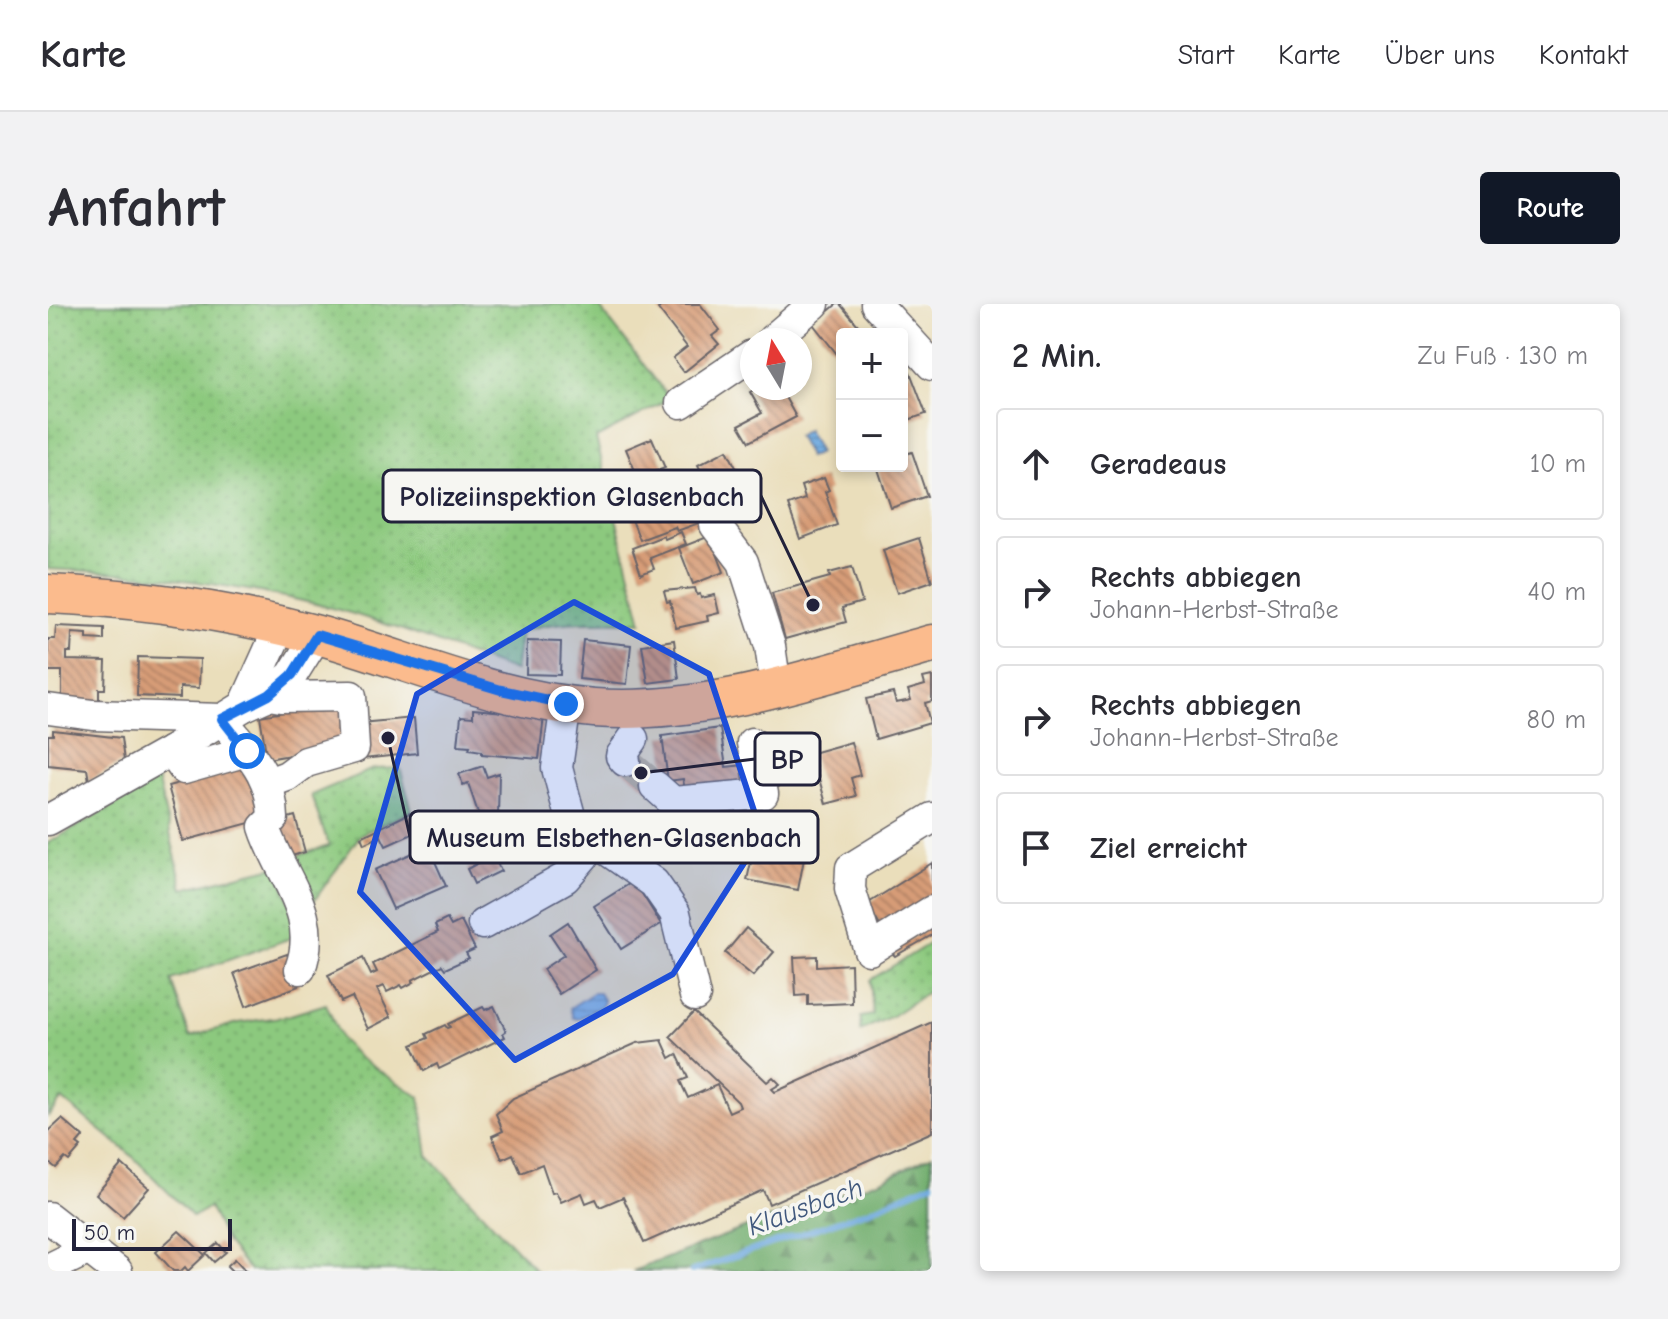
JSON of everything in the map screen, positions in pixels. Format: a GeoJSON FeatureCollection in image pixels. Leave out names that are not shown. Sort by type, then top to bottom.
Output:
{"type":"FeatureCollection","features":[{"type":"Feature","properties":{"kind":"main road"},"geometry":{"type":"LineString","coordinates":[[48,594],[153,603],[280,626],[501,690],[593,708],[654,709],[726,699],[932,644]]}},
{"type":"Feature","properties":{"kind":"street"},"geometry":{"type":"LineString","coordinates":[[786,328],[814,304]]}},
{"type":"Feature","properties":{"kind":"street"},"geometry":{"type":"LineString","coordinates":[[876,304],[932,365]]}},
{"type":"Feature","properties":{"kind":"street"},"geometry":{"type":"LineString","coordinates":[[681,403],[740,363]]}},
{"type":"Feature","properties":{"kind":"street"},"geometry":{"type":"LineString","coordinates":[[715,525],[743,562],[770,646],[776,687]]}},
{"type":"Feature","properties":{"kind":"street"},"geometry":{"type":"LineString","coordinates":[[280,626],[245,707],[247,751],[268,783],[273,818],[264,827],[271,849],[286,870],[301,910],[307,938],[306,954],[300,969]]}},
{"type":"Feature","properties":{"kind":"street"},"geometry":{"type":"LineString","coordinates":[[48,820],[171,751],[292,675],[317,635]]}},
{"type":"Feature","properties":{"kind":"street"},"geometry":{"type":"LineString","coordinates":[[48,709],[93,715],[245,707],[281,697],[351,696],[354,748],[306,762],[287,776],[268,783]]}},
{"type":"Feature","properties":{"kind":"street"},"geometry":{"type":"LineString","coordinates":[[566,704],[557,768],[571,820],[596,842],[654,883],[675,913],[695,996]]}},
{"type":"Feature","properties":{"kind":"street"},"geometry":{"type":"LineString","coordinates":[[655,786],[673,802],[763,794],[752,743]]}},
{"type":"Feature","properties":{"kind":"street"},"geometry":{"type":"LineString","coordinates":[[171,751],[184,769],[247,751]]}},
{"type":"Feature","properties":{"kind":"street"},"geometry":{"type":"LineString","coordinates":[[932,818],[851,868],[850,889],[869,950],[932,911]]}},
{"type":"Feature","properties":{"kind":"street"},"geometry":{"type":"LineString","coordinates":[[483,924],[565,878],[596,842]]}},
{"type":"Feature","properties":{"kind":"street"},"geometry":{"type":"LineString","coordinates":[[48,1217],[117,1271]]}},
{"type":"Feature","properties":{"kind":"street"},"geometry":{"type":"LineString","coordinates":[[48,1269],[89,1249]]}},
{"type":"Feature","properties":{"kind":"highlighted area"},"geometry":{"type":"Polygon","coordinates":[[[574,602],[709,674],[762,835],[673,974],[515,1060],[360,892],[417,694],[574,602]]]}},
{"type":"Feature","properties":{"kind":"green space"},"geometry":{"type":"Polygon","coordinates":[[[48,304],[597,304],[670,399],[596,438],[642,622],[566,623],[521,631],[515,671],[386,624],[307,602],[197,582],[48,569],[48,304]]]}},
{"type":"Feature","properties":{"kind":"green space"},"geometry":{"type":"Polygon","coordinates":[[[400,768],[412,811],[361,834],[307,911],[286,859],[329,846],[311,795],[373,769],[400,768]]]}},
{"type":"Feature","properties":{"kind":"green space"},"geometry":{"type":"Polygon","coordinates":[[[157,778],[183,889],[278,866],[300,935],[171,980],[190,1037],[238,1023],[287,1016],[326,1004],[341,1039],[358,1057],[420,1097],[428,1156],[537,1271],[250,1271],[227,1243],[209,1207],[193,1217],[131,1155],[62,1099],[48,1116],[48,843],[157,778]]]}},
{"type":"Feature","properties":{"kind":"green space"},"geometry":{"type":"Polygon","coordinates":[[[932,942],[932,989],[892,1016],[860,1031],[861,1017],[873,1015],[870,980],[932,942]]]}},
{"type":"Feature","properties":{"kind":"green space"},"geometry":{"type":"Polygon","coordinates":[[[932,1155],[932,1271],[633,1271],[765,1220],[881,1180],[932,1155]]]}},
{"type":"Feature","properties":{"kind":"water"},"geometry":{"type":"Polygon","coordinates":[[[807,430],[819,453],[809,458],[797,436],[807,430]]]}},
{"type":"Feature","properties":{"kind":"water"},"geometry":{"type":"Polygon","coordinates":[[[593,993],[599,993],[604,1001],[602,1006],[578,1019],[573,1018],[570,1008],[593,993]]]}},
{"type":"Feature","properties":{"kind":"building"},"geometry":{"type":"Polygon","coordinates":[[[664,304],[700,304],[720,330],[712,336],[719,344],[684,372],[673,358],[687,347],[658,309],[664,304]]]}},
{"type":"Feature","properties":{"kind":"building"},"geometry":{"type":"Polygon","coordinates":[[[840,304],[861,328],[836,328],[836,353],[813,324],[840,304]]]}},
{"type":"Feature","properties":{"kind":"building"},"geometry":{"type":"Polygon","coordinates":[[[908,373],[926,414],[908,420],[908,400],[908,373]]]}},
{"type":"Feature","properties":{"kind":"building"},"geometry":{"type":"Polygon","coordinates":[[[755,400],[787,400],[796,417],[749,442],[739,425],[762,413],[755,400]]]}},
{"type":"Feature","properties":{"kind":"building"},"geometry":{"type":"Polygon","coordinates":[[[652,438],[665,468],[638,478],[626,449],[652,438]]]}},
{"type":"Feature","properties":{"kind":"building"},"geometry":{"type":"Polygon","coordinates":[[[727,450],[749,493],[719,507],[698,465],[727,450]]]}},
{"type":"Feature","properties":{"kind":"building"},"geometry":{"type":"Polygon","coordinates":[[[912,452],[927,496],[891,508],[879,472],[908,472],[908,453],[912,452]]]}},
{"type":"Feature","properties":{"kind":"building"},"geometry":{"type":"Polygon","coordinates":[[[824,478],[829,490],[825,492],[837,525],[800,539],[788,505],[805,499],[801,486],[824,478]]]}},
{"type":"Feature","properties":{"kind":"building"},"geometry":{"type":"Polygon","coordinates":[[[665,493],[671,510],[693,503],[699,523],[677,531],[675,527],[640,540],[627,507],[665,493]]]}},
{"type":"Feature","properties":{"kind":"building"},"geometry":{"type":"Polygon","coordinates":[[[681,532],[686,544],[650,558],[654,569],[641,574],[632,548],[681,532]]]}},
{"type":"Feature","properties":{"kind":"building"},"geometry":{"type":"Polygon","coordinates":[[[710,536],[724,572],[693,584],[679,548],[710,536]]]}},
{"type":"Feature","properties":{"kind":"building"},"geometry":{"type":"Polygon","coordinates":[[[919,538],[932,581],[897,593],[883,550],[919,538]]]}},
{"type":"Feature","properties":{"kind":"building"},"geometry":{"type":"Polygon","coordinates":[[[852,567],[862,602],[842,608],[846,622],[785,639],[772,593],[830,577],[829,573],[852,567]]]}},
{"type":"Feature","properties":{"kind":"building"},"geometry":{"type":"Polygon","coordinates":[[[695,588],[701,598],[715,595],[719,613],[707,616],[708,621],[676,628],[670,601],[667,602],[664,591],[695,588]]]}},
{"type":"Feature","properties":{"kind":"building"},"geometry":{"type":"Polygon","coordinates":[[[56,626],[104,628],[104,640],[87,639],[87,634],[72,633],[71,652],[67,652],[67,660],[106,661],[105,689],[99,689],[99,705],[62,704],[62,671],[48,671],[48,639],[55,639],[56,626]]]}},
{"type":"Feature","properties":{"kind":"building"},"geometry":{"type":"Polygon","coordinates":[[[583,640],[631,645],[627,684],[579,679],[583,640]]]}},
{"type":"Feature","properties":{"kind":"building"},"geometry":{"type":"Polygon","coordinates":[[[674,640],[679,679],[648,683],[642,645],[674,640]]]}},
{"type":"Feature","properties":{"kind":"building"},"geometry":{"type":"Polygon","coordinates":[[[527,641],[561,642],[560,675],[526,674],[527,641]]]}},
{"type":"Feature","properties":{"kind":"building"},"geometry":{"type":"Polygon","coordinates":[[[138,657],[200,659],[199,688],[180,687],[180,698],[137,696],[138,657]]]}},
{"type":"Feature","properties":{"kind":"building"},"geometry":{"type":"Polygon","coordinates":[[[932,676],[932,701],[925,703],[930,723],[876,739],[866,699],[893,693],[896,703],[911,700],[908,690],[925,685],[923,678],[932,676]]]}},
{"type":"Feature","properties":{"kind":"building"},"geometry":{"type":"Polygon","coordinates":[[[342,702],[349,745],[267,759],[260,716],[342,702]]]}},
{"type":"Feature","properties":{"kind":"building"},"geometry":{"type":"Polygon","coordinates":[[[473,709],[544,716],[539,759],[482,754],[482,751],[469,749],[470,746],[458,745],[461,716],[473,717],[473,709]]]}},
{"type":"Feature","properties":{"kind":"building"},"geometry":{"type":"Polygon","coordinates":[[[414,718],[417,753],[363,759],[360,723],[414,718]]]}},
{"type":"Feature","properties":{"kind":"building"},"geometry":{"type":"Polygon","coordinates":[[[720,728],[726,767],[744,765],[747,789],[685,791],[683,779],[668,781],[662,736],[720,728]]]}},
{"type":"Feature","properties":{"kind":"building"},"geometry":{"type":"Polygon","coordinates":[[[53,730],[121,738],[124,761],[89,781],[87,769],[48,765],[48,735],[53,735],[53,730]]]}},
{"type":"Feature","properties":{"kind":"building"},"geometry":{"type":"Polygon","coordinates":[[[851,742],[860,775],[851,778],[856,796],[826,804],[812,753],[851,742]]]}},
{"type":"Feature","properties":{"kind":"building"},"geometry":{"type":"Polygon","coordinates":[[[630,754],[661,777],[651,791],[620,768],[630,754]]]}},
{"type":"Feature","properties":{"kind":"building"},"geometry":{"type":"Polygon","coordinates":[[[253,763],[268,818],[183,841],[168,786],[253,763]]]}},
{"type":"Feature","properties":{"kind":"building"},"geometry":{"type":"Polygon","coordinates":[[[483,766],[487,777],[499,773],[498,816],[519,833],[488,843],[468,783],[463,785],[459,774],[483,766]]]}},
{"type":"Feature","properties":{"kind":"building"},"geometry":{"type":"Polygon","coordinates":[[[410,813],[419,831],[386,846],[381,836],[364,844],[361,837],[410,813]]]}},
{"type":"Feature","properties":{"kind":"building"},"geometry":{"type":"Polygon","coordinates":[[[295,816],[305,852],[282,859],[271,823],[295,816]]]}},
{"type":"Feature","properties":{"kind":"building"},"geometry":{"type":"Polygon","coordinates":[[[752,828],[808,838],[798,890],[747,880],[753,853],[748,852],[752,828]]]}},
{"type":"Feature","properties":{"kind":"building"},"geometry":{"type":"Polygon","coordinates":[[[428,846],[446,886],[393,909],[375,870],[428,846]]]}},
{"type":"Feature","properties":{"kind":"building"},"geometry":{"type":"Polygon","coordinates":[[[493,855],[501,871],[474,884],[467,869],[493,855]]]}},
{"type":"Feature","properties":{"kind":"building"},"geometry":{"type":"Polygon","coordinates":[[[932,863],[932,897],[882,929],[867,904],[932,863]]]}},
{"type":"Feature","properties":{"kind":"building"},"geometry":{"type":"Polygon","coordinates":[[[634,881],[661,924],[621,949],[594,906],[634,881]]]}},
{"type":"Feature","properties":{"kind":"building"},"geometry":{"type":"Polygon","coordinates":[[[447,919],[451,926],[461,921],[475,949],[466,953],[469,958],[445,969],[442,965],[403,988],[401,985],[387,992],[384,986],[377,989],[391,1017],[368,1029],[352,997],[341,1002],[328,975],[363,958],[371,975],[377,972],[373,964],[438,932],[435,925],[447,919]]]}},
{"type":"Feature","properties":{"kind":"building"},"geometry":{"type":"Polygon","coordinates":[[[568,922],[596,970],[559,994],[543,969],[564,955],[550,934],[568,922]]]}},
{"type":"Feature","properties":{"kind":"building"},"geometry":{"type":"Polygon","coordinates":[[[932,926],[932,935],[895,956],[890,951],[932,926]]]}},
{"type":"Feature","properties":{"kind":"building"},"geometry":{"type":"Polygon","coordinates":[[[746,928],[774,952],[753,976],[725,953],[746,928]]]}},
{"type":"Feature","properties":{"kind":"building"},"geometry":{"type":"Polygon","coordinates":[[[287,954],[299,986],[246,1006],[234,973],[287,954]]]}},
{"type":"Feature","properties":{"kind":"building"},"geometry":{"type":"Polygon","coordinates":[[[817,956],[817,966],[851,964],[852,1003],[808,1005],[808,995],[796,996],[794,957],[817,956]]]}},
{"type":"Feature","properties":{"kind":"building"},"geometry":{"type":"Polygon","coordinates":[[[494,1006],[506,1031],[503,1033],[505,1037],[439,1069],[437,1064],[424,1071],[412,1045],[428,1038],[426,1034],[445,1025],[450,1027],[448,1024],[483,1007],[485,1010],[494,1006]]]}},
{"type":"Feature","properties":{"kind":"building"},"geometry":{"type":"Polygon","coordinates":[[[694,1012],[767,1082],[773,1077],[780,1084],[772,1089],[775,1092],[932,1022],[932,1132],[769,1204],[763,1190],[644,1243],[623,1197],[600,1207],[596,1199],[586,1203],[582,1193],[561,1202],[556,1192],[552,1193],[542,1164],[521,1173],[513,1154],[502,1159],[492,1136],[503,1131],[496,1114],[513,1098],[637,1043],[662,1040],[670,1058],[677,1054],[688,1078],[680,1081],[688,1098],[717,1085],[729,1112],[740,1107],[670,1037],[694,1012]]]}},
{"type":"Feature","properties":{"kind":"building"},"geometry":{"type":"Polygon","coordinates":[[[62,1119],[83,1137],[77,1144],[81,1147],[69,1161],[65,1158],[56,1168],[48,1162],[48,1132],[62,1119]]]}},
{"type":"Feature","properties":{"kind":"building"},"geometry":{"type":"Polygon","coordinates":[[[122,1164],[149,1188],[123,1217],[96,1194],[122,1164]]]}},
{"type":"Feature","properties":{"kind":"building"},"geometry":{"type":"Polygon","coordinates":[[[179,1231],[205,1255],[188,1271],[185,1267],[181,1271],[173,1271],[156,1252],[179,1231]]]}},
{"type":"Feature","properties":{"kind":"building"},"geometry":{"type":"Polygon","coordinates":[[[218,1243],[226,1252],[214,1262],[206,1253],[218,1243]]]}},
{"type":"Feature","properties":{"kind":"building"},"geometry":{"type":"Polygon","coordinates":[[[235,1259],[246,1271],[232,1271],[227,1266],[235,1259]]]}},
{"type":"Feature","properties":{"kind":"waterway","name":"Klausbach"},"geometry":{"type":"LineString","coordinates":[[692,1271],[870,1210],[932,1183]]}},
{"type":"Feature","properties":{"kind":"tunnel"},"geometry":{"type":"LineString","coordinates":[[625,761],[655,786]]}},
{"type":"Feature","properties":{"kind":"place","name":"Polizeiinspektion Glasenbach"},"geometry":{"type":"Point","coordinates":[813,605]}},
{"type":"Feature","properties":{"kind":"place","name":"Museum Elsbethen-Glasenbach"},"geometry":{"type":"Point","coordinates":[388,738]}},
{"type":"Feature","properties":{"kind":"place","name":"BP"},"geometry":{"type":"Point","coordinates":[641,773]}},
{"type":"Feature","properties":{"kind":"route"},"geometry":{"type":"LineString","coordinates":[[247,751],[222,719],[269,695],[292,675],[317,635],[454,677],[566,704]]}}]}
